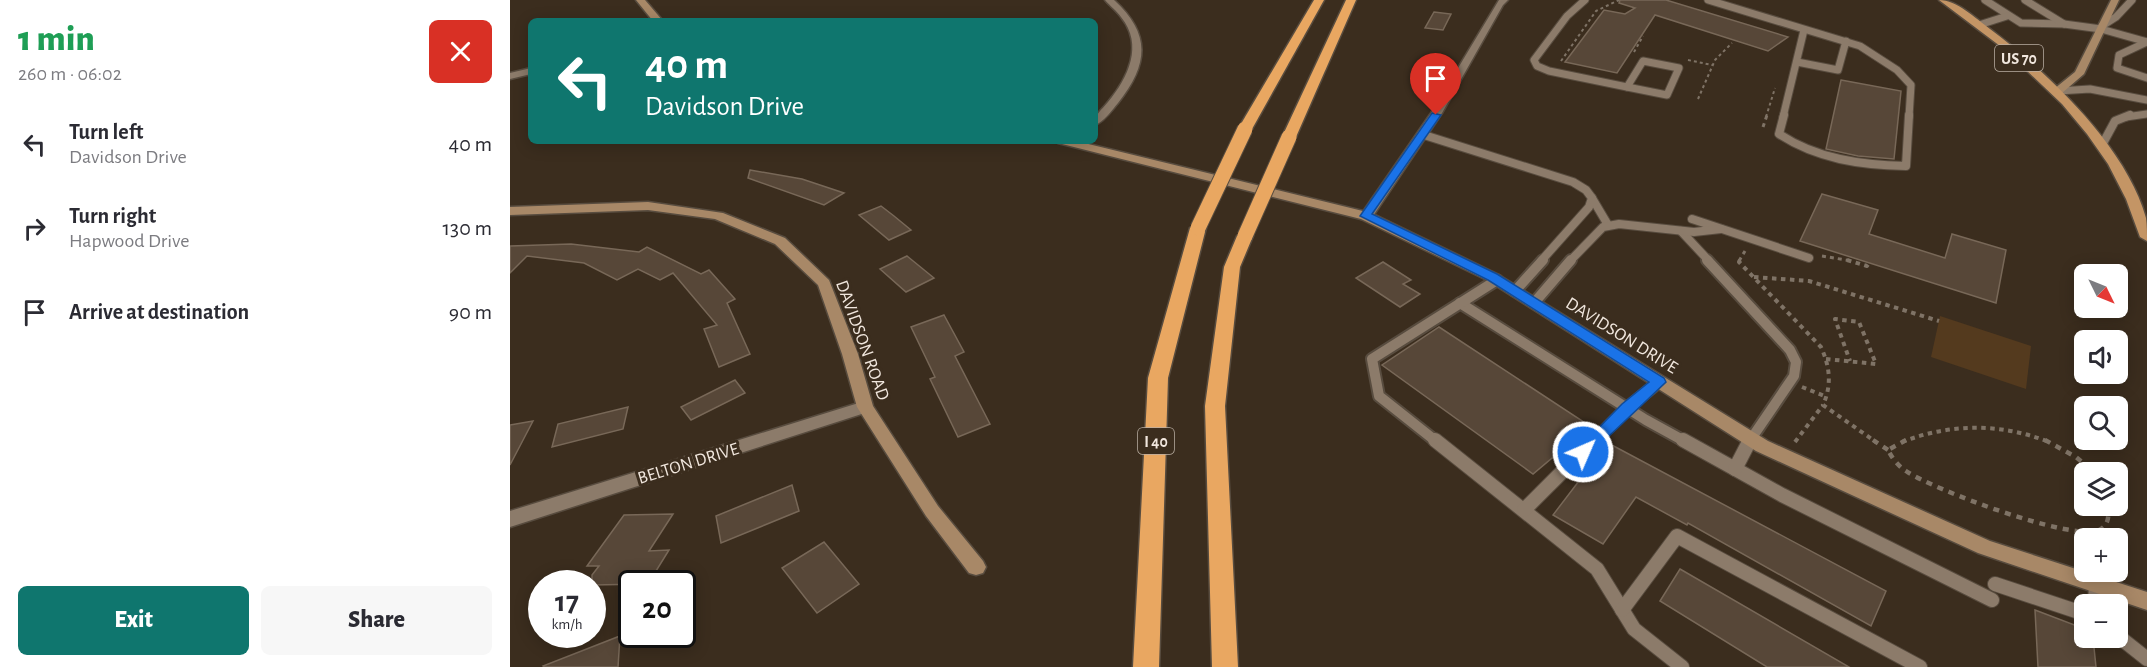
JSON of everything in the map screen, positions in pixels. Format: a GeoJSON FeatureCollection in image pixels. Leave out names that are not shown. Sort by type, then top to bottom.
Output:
{"type":"FeatureCollection","features":[{"type":"Feature","properties":{"kind":"highway","name":"I 40"},"geometry":{"type":"LineString","coordinates":[[1146,664],[1158,378],[1198,228],[1245,129],[1319,0]]}},
{"type":"Feature","properties":{"kind":"highway"},"geometry":{"type":"LineString","coordinates":[[1225,667],[1215,406],[1232,267],[1351,0]]}},
{"type":"Feature","properties":{"kind":"main road","name":"US 70"},"geometry":{"type":"LineString","coordinates":[[1943,0],[1979,25],[2058,91],[2102,145],[2139,212],[2147,237]]}},
{"type":"Feature","properties":{"kind":"street"},"geometry":{"type":"LineString","coordinates":[[640,0],[655,18]]}},
{"type":"Feature","properties":{"kind":"street"},"geometry":{"type":"LineString","coordinates":[[1098,119],[1115,103],[1131,75],[1136,66],[1139,46],[1136,30],[1119,7],[1109,0]]}},
{"type":"Feature","properties":{"kind":"street"},"geometry":{"type":"LineString","coordinates":[[1366,216],[1424,135],[1472,56],[1499,4],[1504,0]]}},
{"type":"Feature","properties":{"kind":"street"},"geometry":{"type":"LineString","coordinates":[[2058,91],[2079,74],[2115,0]]}},
{"type":"Feature","properties":{"kind":"street"},"geometry":{"type":"LineString","coordinates":[[510,76],[528,72]]}},
{"type":"Feature","properties":{"kind":"street","name":"DAVIDSON DRIVE"},"geometry":{"type":"LineString","coordinates":[[1078,144],[1366,216],[1497,280],[1751,439],[1985,547],[2147,602]]}},
{"type":"Feature","properties":{"kind":"street","name":"DAVIDSON ROAD"},"geometry":{"type":"LineString","coordinates":[[510,211],[648,206],[718,216],[780,241],[824,283],[850,354],[865,407],[932,511],[976,567]]}},
{"type":"Feature","properties":{"kind":"street","name":"BELTON DRIVE"},"geometry":{"type":"LineString","coordinates":[[510,519],[865,407]]}},
{"type":"Feature","properties":{"kind":"lane"},"geometry":{"type":"LineString","coordinates":[[1585,0],[1567,16],[1534,60],[1538,66],[1549,71],[1627,87],[1667,95],[1679,68],[1643,61],[1627,87]]}},
{"type":"Feature","properties":{"kind":"lane"},"geometry":{"type":"LineString","coordinates":[[1708,0],[1846,41],[1878,56],[1897,70],[1911,85],[1906,166],[1877,166],[1806,150],[1779,134],[1804,30]]}},
{"type":"Feature","properties":{"kind":"lane"},"geometry":{"type":"LineString","coordinates":[[1985,0],[2021,23],[2101,28],[2147,42]]}},
{"type":"Feature","properties":{"kind":"lane"},"geometry":{"type":"LineString","coordinates":[[2025,0],[2064,24]]}},
{"type":"Feature","properties":{"kind":"lane"},"geometry":{"type":"LineString","coordinates":[[2101,28],[2116,17],[2132,0]]}},
{"type":"Feature","properties":{"kind":"lane"},"geometry":{"type":"LineString","coordinates":[[1979,25],[2007,16]]}},
{"type":"Feature","properties":{"kind":"lane"},"geometry":{"type":"LineString","coordinates":[[1797,62],[1838,70],[1846,41]]}},
{"type":"Feature","properties":{"kind":"lane"},"geometry":{"type":"LineString","coordinates":[[2147,42],[2119,55],[2117,68],[2147,78]]}},
{"type":"Feature","properties":{"kind":"lane"},"geometry":{"type":"LineString","coordinates":[[2058,91],[2090,89],[2147,100]]}},
{"type":"Feature","properties":{"kind":"lane"},"geometry":{"type":"LineString","coordinates":[[2102,145],[2115,121],[2130,115],[2147,114]]}},
{"type":"Feature","properties":{"kind":"lane"},"geometry":{"type":"LineString","coordinates":[[1424,135],[1573,182],[1587,190],[1608,225]]}},
{"type":"Feature","properties":{"kind":"lane"},"geometry":{"type":"LineString","coordinates":[[1515,291],[1589,207],[1592,198]]}},
{"type":"Feature","properties":{"kind":"lane"},"geometry":{"type":"LineString","coordinates":[[1692,219],[1813,260]]}},
{"type":"Feature","properties":{"kind":"lane"},"geometry":{"type":"LineString","coordinates":[[1534,303],[1592,236],[1608,225],[1705,232],[1721,229]]}},
{"type":"Feature","properties":{"kind":"lane"},"geometry":{"type":"LineString","coordinates":[[1681,231],[1791,350],[1795,358],[1796,368],[1789,386],[1751,439],[1735,469]]}},
{"type":"Feature","properties":{"kind":"lane"},"geometry":{"type":"LineString","coordinates":[[1497,280],[1372,359],[1380,396],[1597,568],[1634,629],[1682,667]]}},
{"type":"Feature","properties":{"kind":"lane"},"geometry":{"type":"LineString","coordinates":[[1460,303],[1627,408],[1735,469],[1782,495],[1992,600]]}},
{"type":"Feature","properties":{"kind":"lane"},"geometry":{"type":"LineString","coordinates":[[1524,510],[1627,408],[1659,382]]}},
{"type":"Feature","properties":{"kind":"lane"},"geometry":{"type":"LineString","coordinates":[[1622,610],[1677,536],[1920,667]]}},
{"type":"Feature","properties":{"kind":"lane"},"geometry":{"type":"LineString","coordinates":[[1995,584],[2074,610]]}},
{"type":"Feature","properties":{"kind":"lane"},"geometry":{"type":"LineString","coordinates":[[2096,584],[2096,594]]}},
{"type":"Feature","properties":{"kind":"lane"},"geometry":{"type":"LineString","coordinates":[[2128,644],[2147,658]]}},
{"type":"Feature","properties":{"kind":"path"},"geometry":{"type":"LineString","coordinates":[[1569,66],[1559,64],[1596,11],[1619,0]]}},
{"type":"Feature","properties":{"kind":"path"},"geometry":{"type":"LineString","coordinates":[[1630,59],[1643,36]]}},
{"type":"Feature","properties":{"kind":"path"},"geometry":{"type":"LineString","coordinates":[[1698,99],[1712,65],[1725,47],[1732,43]]}},
{"type":"Feature","properties":{"kind":"path"},"geometry":{"type":"LineString","coordinates":[[1763,127],[1776,83]]}},
{"type":"Feature","properties":{"kind":"path"},"geometry":{"type":"LineString","coordinates":[[1747,249],[1739,262],[1816,340],[1826,359],[1830,374],[1829,390],[1823,405],[1794,444]]}},
{"type":"Feature","properties":{"kind":"path"},"geometry":{"type":"LineString","coordinates":[[1813,260],[1821,256],[1845,259],[1867,266],[1869,263]]}},
{"type":"Feature","properties":{"kind":"path"},"geometry":{"type":"LineString","coordinates":[[1753,277],[1809,280],[1940,321]]}},
{"type":"Feature","properties":{"kind":"path"},"geometry":{"type":"LineString","coordinates":[[1826,359],[1876,364],[1859,322],[1835,319],[1850,361]]}},
{"type":"Feature","properties":{"kind":"path"},"geometry":{"type":"LineString","coordinates":[[1823,405],[1837,417],[1888,450],[1898,465],[1915,478],[2045,524],[2094,532],[2106,526],[2109,516]]}},
{"type":"Feature","properties":{"kind":"path"},"geometry":{"type":"LineString","coordinates":[[1888,450],[1935,430],[1974,426],[2048,441],[2075,454],[2083,462]]}},
{"type":"Feature","properties":{"kind":"shaded area"},"geometry":{"type":"Polygon","coordinates":[[[1940,316],[2031,346],[2026,389],[1931,357],[1940,316]]]}},
{"type":"Feature","properties":{"kind":"building"},"geometry":{"type":"Polygon","coordinates":[[[1620,0],[1666,0],[1788,37],[1768,51],[1655,15],[1617,73],[1565,62],[1604,10],[1625,14],[1635,8],[1619,3],[1620,0]]]}},
{"type":"Feature","properties":{"kind":"building"},"geometry":{"type":"Polygon","coordinates":[[[1434,12],[1451,14],[1443,30],[1425,28],[1434,12]]]}},
{"type":"Feature","properties":{"kind":"building"},"geometry":{"type":"Polygon","coordinates":[[[1841,80],[1901,91],[1894,159],[1858,156],[1826,149],[1841,80]]]}},
{"type":"Feature","properties":{"kind":"building"},"geometry":{"type":"Polygon","coordinates":[[[750,170],[802,179],[844,193],[824,205],[748,178],[750,170]]]}},
{"type":"Feature","properties":{"kind":"building"},"geometry":{"type":"Polygon","coordinates":[[[1822,194],[1878,210],[1869,234],[1945,258],[1952,234],[2006,250],[1996,303],[1800,241],[1822,194]]]}},
{"type":"Feature","properties":{"kind":"building"},"geometry":{"type":"Polygon","coordinates":[[[881,206],[911,230],[889,240],[859,215],[881,206]]]}},
{"type":"Feature","properties":{"kind":"building"},"geometry":{"type":"Polygon","coordinates":[[[571,244],[639,252],[647,247],[701,274],[709,270],[735,299],[727,303],[750,354],[719,367],[704,329],[717,325],[673,273],[660,280],[638,269],[617,280],[584,263],[527,256],[510,273],[510,246],[571,244]]]}},
{"type":"Feature","properties":{"kind":"building"},"geometry":{"type":"Polygon","coordinates":[[[907,256],[934,278],[906,292],[880,269],[907,256]]]}},
{"type":"Feature","properties":{"kind":"building"},"geometry":{"type":"Polygon","coordinates":[[[1383,262],[1411,280],[1403,284],[1420,294],[1400,307],[1356,278],[1383,262]]]}},
{"type":"Feature","properties":{"kind":"building"},"geometry":{"type":"Polygon","coordinates":[[[944,315],[964,352],[955,356],[990,424],[958,437],[930,379],[935,377],[911,327],[944,315]]]}},
{"type":"Feature","properties":{"kind":"building"},"geometry":{"type":"Polygon","coordinates":[[[1439,327],[1590,426],[1533,474],[1382,365],[1439,327]]]}},
{"type":"Feature","properties":{"kind":"building"},"geometry":{"type":"Polygon","coordinates":[[[735,380],[745,393],[691,420],[681,407],[735,380]]]}},
{"type":"Feature","properties":{"kind":"building"},"geometry":{"type":"Polygon","coordinates":[[[628,407],[623,429],[552,447],[558,424],[628,407]]]}},
{"type":"Feature","properties":{"kind":"building"},"geometry":{"type":"Polygon","coordinates":[[[533,421],[510,465],[510,425],[533,421]]]}},
{"type":"Feature","properties":{"kind":"building"},"geometry":{"type":"Polygon","coordinates":[[[1608,443],[1886,591],[1871,626],[1688,523],[1687,525],[1636,497],[1603,544],[1553,515],[1608,443]]]}},
{"type":"Feature","properties":{"kind":"building"},"geometry":{"type":"Polygon","coordinates":[[[792,485],[799,511],[721,543],[716,516],[792,485]]]}},
{"type":"Feature","properties":{"kind":"building"},"geometry":{"type":"Polygon","coordinates":[[[673,514],[649,551],[669,550],[657,570],[618,570],[618,585],[606,585],[606,570],[596,570],[599,566],[587,566],[624,515],[673,514]]]}},
{"type":"Feature","properties":{"kind":"building"},"geometry":{"type":"Polygon","coordinates":[[[824,542],[859,584],[817,613],[782,568],[824,542]]]}},
{"type":"Feature","properties":{"kind":"building"},"geometry":{"type":"Polygon","coordinates":[[[1680,569],[1849,667],[1767,667],[1660,601],[1680,569]]]}},
{"type":"Feature","properties":{"kind":"building"},"geometry":{"type":"Polygon","coordinates":[[[2035,610],[2074,625],[2074,648],[2094,648],[2096,667],[2038,667],[2035,610]]]}},
{"type":"Feature","properties":{"kind":"building"},"geometry":{"type":"Polygon","coordinates":[[[618,637],[618,667],[543,666],[589,648],[606,648],[606,641],[618,637]]]}},
{"type":"Feature","properties":{"kind":"route"},"geometry":{"type":"LineString","coordinates":[[1436,115],[1366,216],[1492,277],[1659,382],[1627,408],[1583,452]]}}]}
